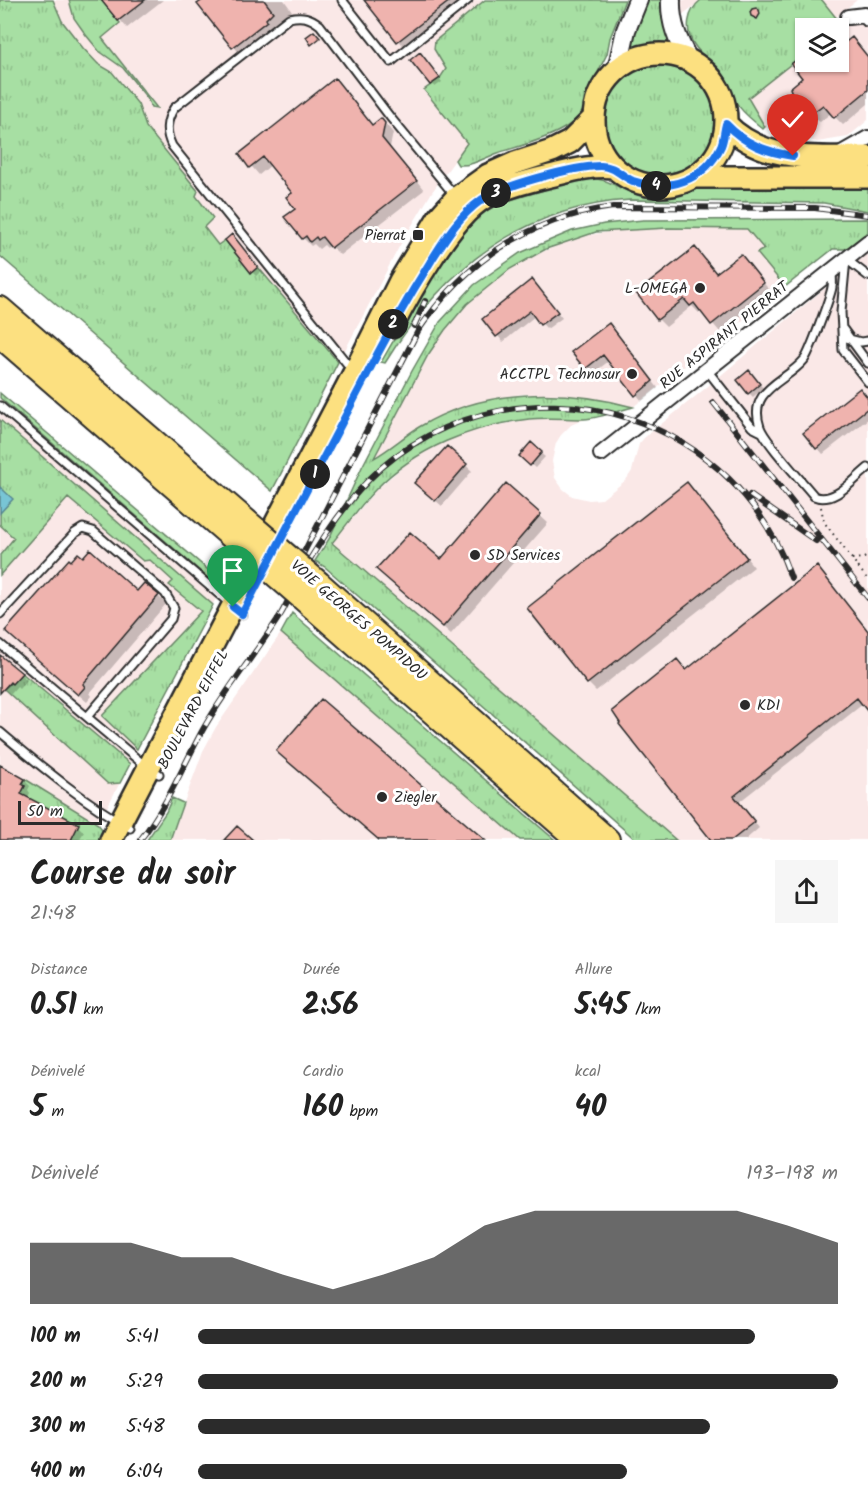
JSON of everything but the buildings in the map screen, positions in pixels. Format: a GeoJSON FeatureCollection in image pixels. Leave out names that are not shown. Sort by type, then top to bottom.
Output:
{"type":"FeatureCollection","features":[{"type":"Feature","properties":{"kind":"highway","name":"VOIE GEORGES POMPIDOU"},"geometry":{"type":"LineString","coordinates":[[0,309],[315,595],[607,840]]}},
{"type":"Feature","properties":{"kind":"highway","name":"VOIE GEORGES POMPIDOU"},"geometry":{"type":"LineString","coordinates":[[0,335],[250,538]]}},
{"type":"Feature","properties":{"kind":"highway","name":"VOIE GEORGES POMPIDOU"},"geometry":{"type":"LineString","coordinates":[[315,595],[579,840]]}},
{"type":"Feature","properties":{"kind":"main road"},"geometry":{"type":"LineString","coordinates":[[652,54],[671,55],[690,61],[702,69],[721,94],[726,124],[722,145],[711,163],[695,177],[674,185],[652,186],[631,180],[613,167],[598,144],[594,118],[597,100],[605,84],[616,70],[633,60],[652,54]]}},
{"type":"Feature","properties":{"kind":"main road"},"geometry":{"type":"LineString","coordinates":[[238,610],[400,281],[438,217],[456,198],[488,175],[570,142],[594,118]]}},
{"type":"Feature","properties":{"kind":"main road"},"geometry":{"type":"LineString","coordinates":[[726,124],[745,141],[772,152],[793,156],[868,157]]}},
{"type":"Feature","properties":{"kind":"main road"},"geometry":{"type":"LineString","coordinates":[[484,198],[522,184],[574,170],[594,166],[613,167]]}},
{"type":"Feature","properties":{"kind":"main road"},"geometry":{"type":"LineString","coordinates":[[695,177],[868,177]]}},
{"type":"Feature","properties":{"kind":"main road","name":"BOULEVARD EIFFEL"},"geometry":{"type":"LineString","coordinates":[[122,833],[238,610],[394,322],[452,229],[471,207],[484,198]]}},
{"type":"Feature","properties":{"kind":"street"},"geometry":{"type":"LineString","coordinates":[[616,70],[626,30],[638,0]]}},
{"type":"Feature","properties":{"kind":"street"},"geometry":{"type":"LineString","coordinates":[[671,0],[672,21],[681,46],[690,61]]}},
{"type":"Feature","properties":{"kind":"street"},"geometry":{"type":"LineString","coordinates":[[848,17],[865,15],[868,19]]}},
{"type":"Feature","properties":{"kind":"street"},"geometry":{"type":"LineString","coordinates":[[835,157],[868,138]]}},
{"type":"Feature","properties":{"kind":"street","name":"RUE ASPIRANT PIERRAT"},"geometry":{"type":"LineString","coordinates":[[600,454],[868,242]]}},
{"type":"Feature","properties":{"kind":"lane"},"geometry":{"type":"LineString","coordinates":[[342,0],[392,62],[468,0]]}},
{"type":"Feature","properties":{"kind":"lane"},"geometry":{"type":"LineString","coordinates":[[354,373],[172,146],[167,126],[174,108],[289,18],[300,16],[311,18],[320,25],[390,117],[456,198],[452,229]]}},
{"type":"Feature","properties":{"kind":"lane"},"geometry":{"type":"LineString","coordinates":[[456,198],[484,198]]}},
{"type":"Feature","properties":{"kind":"lane"},"geometry":{"type":"LineString","coordinates":[[846,259],[868,276]]}},
{"type":"Feature","properties":{"kind":"lane"},"geometry":{"type":"LineString","coordinates":[[846,259],[841,312],[843,350],[868,382]]}},
{"type":"Feature","properties":{"kind":"lane"},"geometry":{"type":"LineString","coordinates":[[762,432],[757,413],[760,399],[765,392],[805,359],[830,293],[832,270]]}},
{"type":"Feature","properties":{"kind":"lane"},"geometry":{"type":"LineString","coordinates":[[842,327],[868,363]]}},
{"type":"Feature","properties":{"kind":"lane"},"geometry":{"type":"LineString","coordinates":[[849,339],[868,341]]}},
{"type":"Feature","properties":{"kind":"lane"},"geometry":{"type":"LineString","coordinates":[[707,370],[752,427],[762,432],[814,496],[820,498],[833,496],[868,468]]}},
{"type":"Feature","properties":{"kind":"lane"},"geometry":{"type":"LineString","coordinates":[[0,406],[238,610]]}},
{"type":"Feature","properties":{"kind":"lane"},"geometry":{"type":"LineString","coordinates":[[0,614],[75,533],[83,528],[93,531],[165,593],[174,608],[171,619],[87,717]]}},
{"type":"Feature","properties":{"kind":"lane"},"geometry":{"type":"LineString","coordinates":[[0,644],[154,771]]}},
{"type":"Feature","properties":{"kind":"lane"},"geometry":{"type":"LineString","coordinates":[[0,732],[122,833]]}},
{"type":"Feature","properties":{"kind":"path"},"geometry":{"type":"LineString","coordinates":[[820,498],[824,522],[868,579]]}},
{"type":"Feature","properties":{"kind":"path"},"geometry":{"type":"LineString","coordinates":[[852,559],[864,558],[868,555]]}},
{"type":"Feature","properties":{"kind":"shaded area"},"geometry":{"type":"Polygon","coordinates":[[[0,0],[608,0],[460,153],[432,192],[399,247],[286,463],[0,0]]]}},
{"type":"Feature","properties":{"kind":"shaded area"},"geometry":{"type":"Polygon","coordinates":[[[669,0],[857,0],[837,18],[795,18],[795,72],[849,72],[849,24],[866,25],[868,27],[868,120],[848,137],[817,142],[765,127],[695,5],[643,45],[636,55],[635,27],[669,0]]]}},
{"type":"Feature","properties":{"kind":"shaded area"},"geometry":{"type":"Polygon","coordinates":[[[747,229],[833,249],[633,407],[610,401],[555,394],[523,394],[496,398],[445,414],[419,427],[373,459],[433,347],[459,312],[482,290],[528,258],[578,237],[619,230],[747,229]]]}},
{"type":"Feature","properties":{"kind":"shaded area"},"geometry":{"type":"Polygon","coordinates":[[[868,252],[868,840],[676,840],[332,543],[376,490],[412,459],[442,443],[472,431],[524,420],[585,419],[571,425],[556,443],[552,461],[555,478],[572,496],[589,500],[602,499],[626,480],[632,471],[639,444],[644,438],[868,252]]]}},
{"type":"Feature","properties":{"kind":"shaded area"},"geometry":{"type":"Polygon","coordinates":[[[0,393],[224,583],[90,840],[0,840],[0,393]]]}},
{"type":"Feature","properties":{"kind":"shaded area"},"geometry":{"type":"Polygon","coordinates":[[[281,633],[520,840],[170,840],[203,751],[216,727],[281,633]]]}},
{"type":"Feature","properties":{"kind":"green space"},"geometry":{"type":"Polygon","coordinates":[[[0,0],[53,0],[62,21],[83,48],[98,64],[112,72],[138,104],[146,127],[198,191],[196,196],[213,218],[204,227],[218,245],[225,240],[251,273],[258,267],[338,362],[272,491],[0,256],[0,0]]]}},
{"type":"Feature","properties":{"kind":"green space"},"geometry":{"type":"Polygon","coordinates":[[[69,0],[102,0],[120,23],[102,38],[157,108],[151,107],[147,98],[123,68],[99,51],[74,18],[69,0]]]}},
{"type":"Feature","properties":{"kind":"green space"},"geometry":{"type":"Polygon","coordinates":[[[485,0],[625,0],[610,38],[607,54],[587,94],[585,107],[578,118],[567,127],[538,140],[474,163],[458,165],[455,160],[467,143],[424,90],[440,78],[446,69],[434,49],[435,41],[485,0]]]}},
{"type":"Feature","properties":{"kind":"green space"},"geometry":{"type":"Polygon","coordinates":[[[646,0],[665,0],[673,48],[650,48],[628,53],[630,42],[646,0]]]}},
{"type":"Feature","properties":{"kind":"green space"},"geometry":{"type":"Polygon","coordinates":[[[701,0],[822,0],[836,18],[795,18],[795,61],[748,98],[765,127],[763,129],[741,110],[722,72],[698,50],[692,40],[688,28],[690,15],[701,0]]]}},
{"type":"Feature","properties":{"kind":"green space"},"geometry":{"type":"Polygon","coordinates":[[[660,65],[681,69],[699,81],[711,99],[715,120],[711,141],[699,159],[681,171],[660,175],[639,171],[621,159],[609,141],[605,120],[609,99],[621,81],[639,69],[660,65]]]}},
{"type":"Feature","properties":{"kind":"green space"},"geometry":{"type":"Polygon","coordinates":[[[585,178],[603,180],[630,193],[654,198],[678,195],[700,187],[786,186],[868,189],[868,211],[824,203],[630,200],[590,205],[553,216],[519,231],[487,250],[458,273],[431,300],[385,363],[381,362],[417,300],[473,214],[497,204],[585,178]]]}},
{"type":"Feature","properties":{"kind":"green space"},"geometry":{"type":"Polygon","coordinates":[[[868,219],[868,232],[845,249],[833,249],[785,287],[757,253],[764,249],[747,229],[668,228],[596,232],[546,249],[510,269],[467,304],[445,330],[428,355],[374,458],[419,427],[444,414],[497,399],[524,395],[551,395],[579,397],[633,407],[584,419],[536,418],[508,422],[446,441],[409,462],[392,475],[370,495],[332,543],[676,840],[636,840],[325,567],[315,561],[329,539],[362,467],[440,322],[474,285],[520,253],[572,231],[604,224],[643,220],[868,219]]]}},
{"type":"Feature","properties":{"kind":"green space"},"geometry":{"type":"Polygon","coordinates":[[[0,393],[220,580],[216,581],[207,577],[0,398],[0,393]]]}},
{"type":"Feature","properties":{"kind":"green space"},"geometry":{"type":"Polygon","coordinates":[[[0,420],[213,605],[137,749],[102,716],[201,611],[169,585],[173,581],[150,560],[143,561],[68,498],[0,575],[0,555],[14,538],[0,525],[0,420]]]}},
{"type":"Feature","properties":{"kind":"green space"},"geometry":{"type":"Polygon","coordinates":[[[292,613],[555,840],[520,840],[281,633],[292,613]]]}},
{"type":"Feature","properties":{"kind":"green space"},"geometry":{"type":"Polygon","coordinates":[[[22,673],[130,764],[120,783],[108,784],[4,689],[22,673]]]}},
{"type":"Feature","properties":{"kind":"green space"},"geometry":{"type":"Polygon","coordinates":[[[25,779],[98,824],[102,829],[104,840],[71,840],[79,823],[18,793],[21,793],[25,786],[23,784],[25,779]]]}},
{"type":"Feature","properties":{"kind":"green space"},"geometry":{"type":"Polygon","coordinates":[[[172,798],[183,803],[170,840],[147,840],[166,812],[172,798]]]}},
{"type":"Feature","properties":{"kind":"water"},"geometry":{"type":"Polygon","coordinates":[[[0,487],[13,499],[0,513],[0,487]]]}},
{"type":"Feature","properties":{"kind":"railway"},"geometry":{"type":"LineString","coordinates":[[289,581],[418,331],[456,284],[502,247],[554,221],[613,207],[815,208],[868,215]]}},
{"type":"Feature","properties":{"kind":"railway"},"geometry":{"type":"LineString","coordinates":[[414,326],[425,301]]}},
{"type":"Feature","properties":{"kind":"railway"},"geometry":{"type":"LineString","coordinates":[[713,402],[868,598]]}},
{"type":"Feature","properties":{"kind":"railway"},"geometry":{"type":"LineString","coordinates":[[140,840],[166,801],[210,718],[281,614],[306,565],[341,513],[382,467],[412,445],[445,428],[481,415],[518,408],[555,406],[592,409],[628,418],[656,429],[707,459],[729,479],[765,524],[780,550],[791,578]]}},
{"type":"Feature","properties":{"kind":"railway"},"geometry":{"type":"LineString","coordinates":[[750,495],[816,541]]}},
{"type":"Feature","properties":{"kind":"place","name":"Pierrat"},"geometry":{"type":"Point","coordinates":[418,235]}},
{"type":"Feature","properties":{"kind":"place","name":"L-OMEGA"},"geometry":{"type":"Point","coordinates":[700,288]}},
{"type":"Feature","properties":{"kind":"place","name":"ACCTPL Technosur"},"geometry":{"type":"Point","coordinates":[632,374]}},
{"type":"Feature","properties":{"kind":"place","name":"SD Services"},"geometry":{"type":"Point","coordinates":[475,555]}},
{"type":"Feature","properties":{"kind":"place","name":"KDI"},"geometry":{"type":"Point","coordinates":[745,705]}},
{"type":"Feature","properties":{"kind":"place","name":"Ziegler"},"geometry":{"type":"Point","coordinates":[382,797]}},
{"type":"Feature","properties":{"kind":"route"},"geometry":{"type":"LineString","coordinates":[[233,607],[242,614],[394,322],[452,229],[471,207],[484,198],[513,187],[587,167],[613,167],[631,180],[652,186],[674,185],[695,177],[711,163],[722,145],[726,124],[754,146],[793,156]]}}]}
